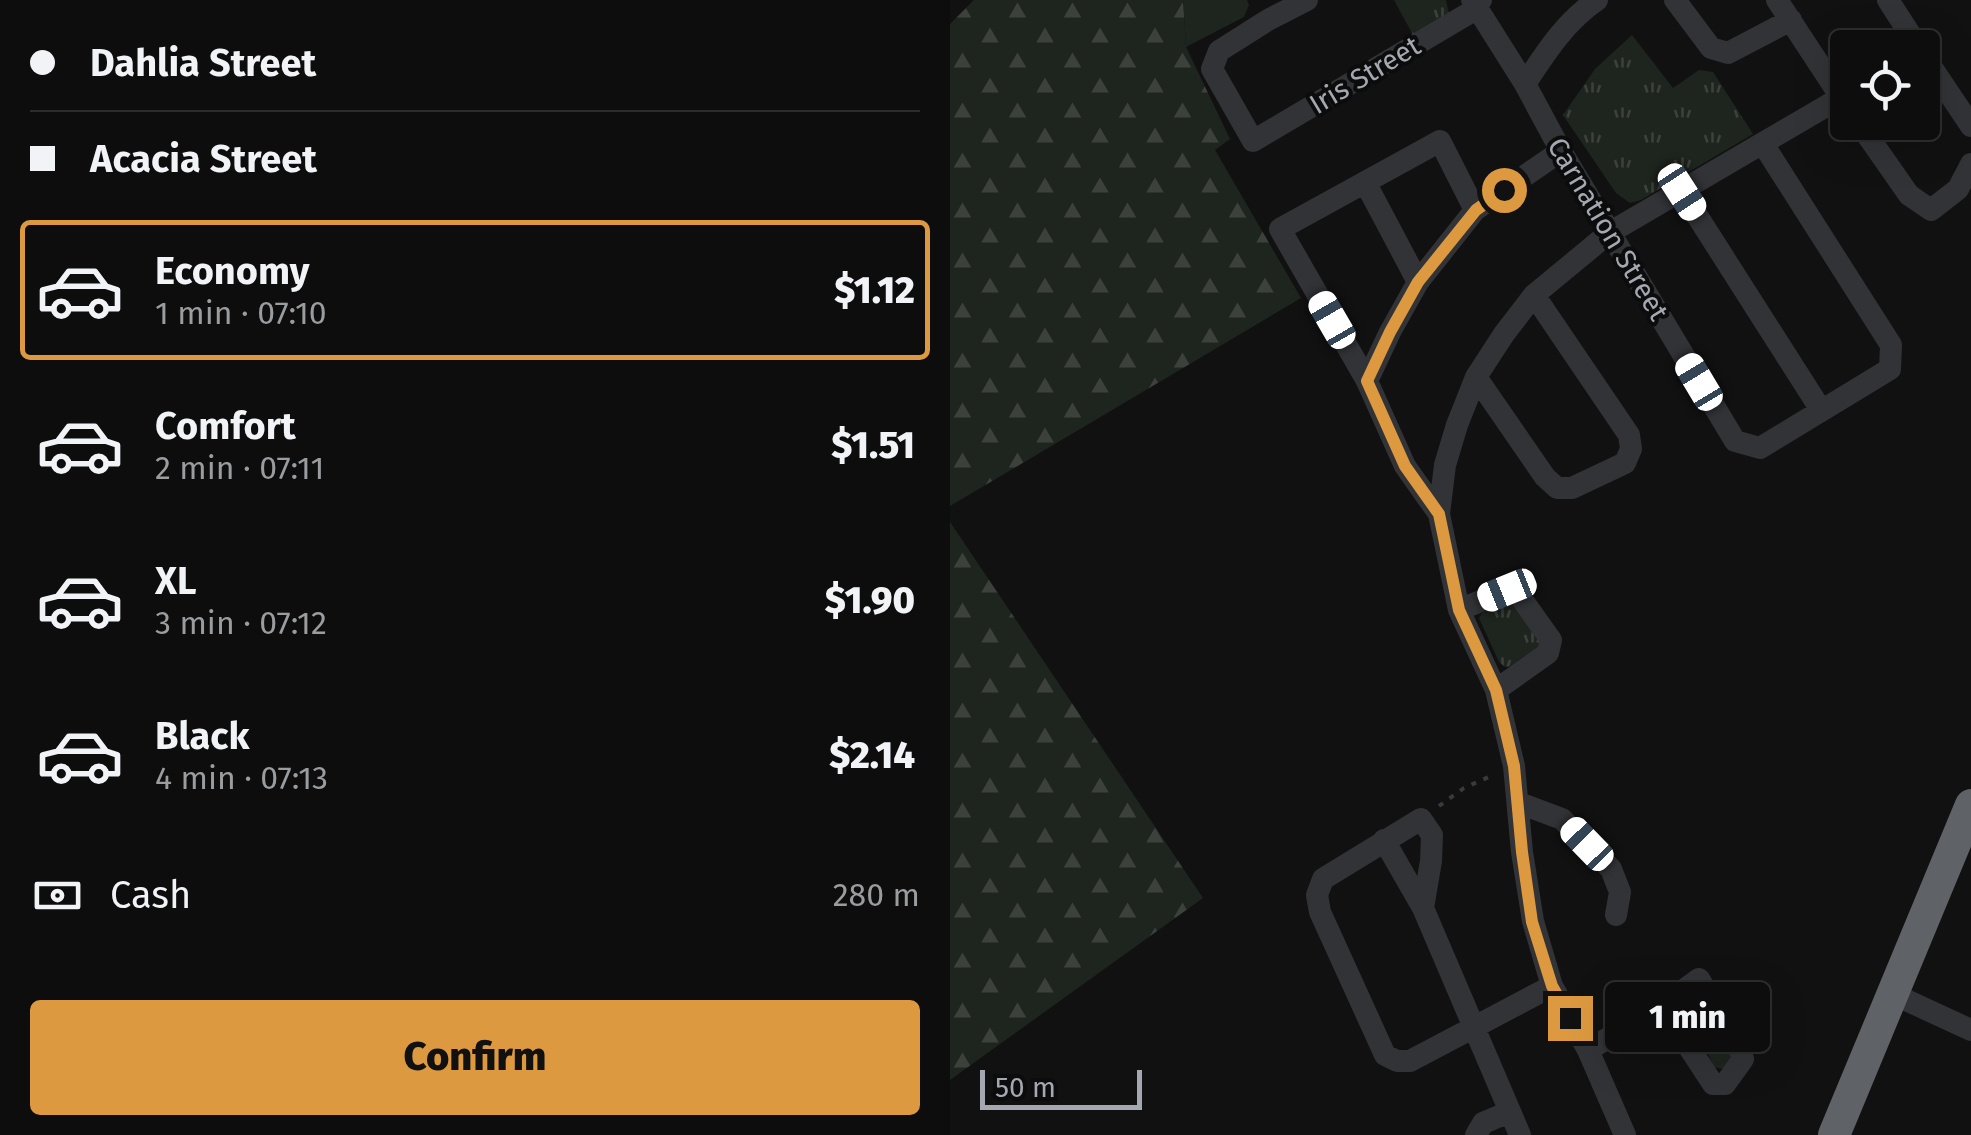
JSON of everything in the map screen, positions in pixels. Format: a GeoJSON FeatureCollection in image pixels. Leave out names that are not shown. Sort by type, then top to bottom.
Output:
{"type":"FeatureCollection","features":[{"type":"Feature","properties":{"kind":"highway"},"geometry":{"type":"LineString","coordinates":[[1834,1135],[1971,806]]}},
{"type":"Feature","properties":{"kind":"street"},"geometry":{"type":"LineString","coordinates":[[1264,10],[1307,0]]}},
{"type":"Feature","properties":{"kind":"street"},"geometry":{"type":"LineString","coordinates":[[1525,84],[1578,12],[1597,0]]}},
{"type":"Feature","properties":{"kind":"street"},"geometry":{"type":"LineString","coordinates":[[1675,0],[1710,48],[1728,53],[1791,20]]}},
{"type":"Feature","properties":{"kind":"street"},"geometry":{"type":"LineString","coordinates":[[1777,0],[1830,81]]}},
{"type":"Feature","properties":{"kind":"street"},"geometry":{"type":"LineString","coordinates":[[1888,0],[1908,30]]}},
{"type":"Feature","properties":{"kind":"street","name":"Iris Street"},"geometry":{"type":"LineString","coordinates":[[1264,10],[1219,51],[1212,69],[1253,141],[1476,3]]}},
{"type":"Feature","properties":{"kind":"street","name":"Carnation Street"},"geometry":{"type":"LineString","coordinates":[[1476,3],[1735,441],[1760,448],[1890,370],[1892,346],[1763,144]]}},
{"type":"Feature","properties":{"kind":"street"},"geometry":{"type":"LineString","coordinates":[[1940,79],[1971,126]]}},
{"type":"Feature","properties":{"kind":"street"},"geometry":{"type":"LineString","coordinates":[[1625,1135],[1588,1050],[1552,986],[1532,922],[1514,766],[1496,690],[1459,610],[1439,514],[1445,465],[1476,377],[1534,295],[1609,232],[1830,110]]}},
{"type":"Feature","properties":{"kind":"street"},"geometry":{"type":"LineString","coordinates":[[1871,140],[1909,195],[1931,210],[1958,188],[1971,164]]}},
{"type":"Feature","properties":{"kind":"street"},"geometry":{"type":"LineString","coordinates":[[1439,514],[1405,466],[1367,381],[1280,230],[1440,141],[1476,210]]}},
{"type":"Feature","properties":{"kind":"street"},"geometry":{"type":"LineString","coordinates":[[1367,381],[1418,282],[1476,210],[1561,151]]}},
{"type":"Feature","properties":{"kind":"street"},"geometry":{"type":"LineString","coordinates":[[1365,182],[1418,282]]}},
{"type":"Feature","properties":{"kind":"street"},"geometry":{"type":"LineString","coordinates":[[1682,192],[1821,410]]}},
{"type":"Feature","properties":{"kind":"street"},"geometry":{"type":"LineString","coordinates":[[1476,377],[1557,488],[1572,488],[1625,463],[1631,449],[1629,435],[1534,295]]}},
{"type":"Feature","properties":{"kind":"street"},"geometry":{"type":"LineString","coordinates":[[1459,610],[1507,590],[1520,595],[1550,640],[1548,654],[1496,690]]}},
{"type":"Feature","properties":{"kind":"street"},"geometry":{"type":"LineString","coordinates":[[1519,803],[1562,819],[1611,869],[1620,892],[1616,915]]}},
{"type":"Feature","properties":{"kind":"street"},"geometry":{"type":"LineString","coordinates":[[1423,908],[1432,835],[1421,818],[1322,878],[1317,895],[1320,912],[1385,1056],[1397,1062],[1410,1061],[1552,986]]}},
{"type":"Feature","properties":{"kind":"street"},"geometry":{"type":"LineString","coordinates":[[1384,840],[1423,908],[1520,1135]]}},
{"type":"Feature","properties":{"kind":"street"},"geometry":{"type":"LineString","coordinates":[[1588,1050],[1699,979],[1737,1040],[1743,1058],[1725,1084],[1713,1084],[1662,1006]]}},
{"type":"Feature","properties":{"kind":"street"},"geometry":{"type":"LineString","coordinates":[[1893,994],[1971,1030]]}},
{"type":"Feature","properties":{"kind":"street"},"geometry":{"type":"LineString","coordinates":[[1476,1135],[1483,1124],[1509,1112]]}},
{"type":"Feature","properties":{"kind":"path"},"geometry":{"type":"LineString","coordinates":[[1421,818],[1464,788],[1514,766]]}},
{"type":"Feature","properties":{"kind":"green space"},"geometry":{"type":"Polygon","coordinates":[[[974,0],[1183,0],[1186,47],[1230,139],[1215,150],[1301,298],[950,506],[950,24],[974,0]]]}},
{"type":"Feature","properties":{"kind":"green space"},"geometry":{"type":"Polygon","coordinates":[[[1183,0],[1247,0],[1249,5],[1244,17],[1186,47],[1183,0]]]}},
{"type":"Feature","properties":{"kind":"green space"},"geometry":{"type":"Polygon","coordinates":[[[1394,0],[1446,0],[1449,15],[1413,35],[1394,0]]]}},
{"type":"Feature","properties":{"kind":"green space"},"geometry":{"type":"Polygon","coordinates":[[[1632,35],[1673,88],[1699,70],[1713,72],[1753,134],[1630,203],[1616,193],[1563,115],[1595,69],[1632,35]]]}},
{"type":"Feature","properties":{"kind":"green space"},"geometry":{"type":"Polygon","coordinates":[[[950,522],[1203,898],[950,1080],[950,522]]]}},
{"type":"Feature","properties":{"kind":"green space"},"geometry":{"type":"Polygon","coordinates":[[[1504,602],[1511,602],[1540,640],[1539,646],[1505,667],[1479,618],[1504,602]]]}},
{"type":"Feature","properties":{"kind":"green space"},"geometry":{"type":"Polygon","coordinates":[[[1694,997],[1701,998],[1733,1048],[1732,1060],[1723,1069],[1714,1067],[1690,1013],[1688,1002],[1694,997]]]}},
{"type":"Feature","properties":{"kind":"route"},"geometry":{"type":"LineString","coordinates":[[1504,190],[1476,210],[1418,282],[1367,381],[1405,466],[1439,514],[1459,610],[1496,690],[1514,766],[1532,922],[1552,986],[1570,1018]]}}]}
